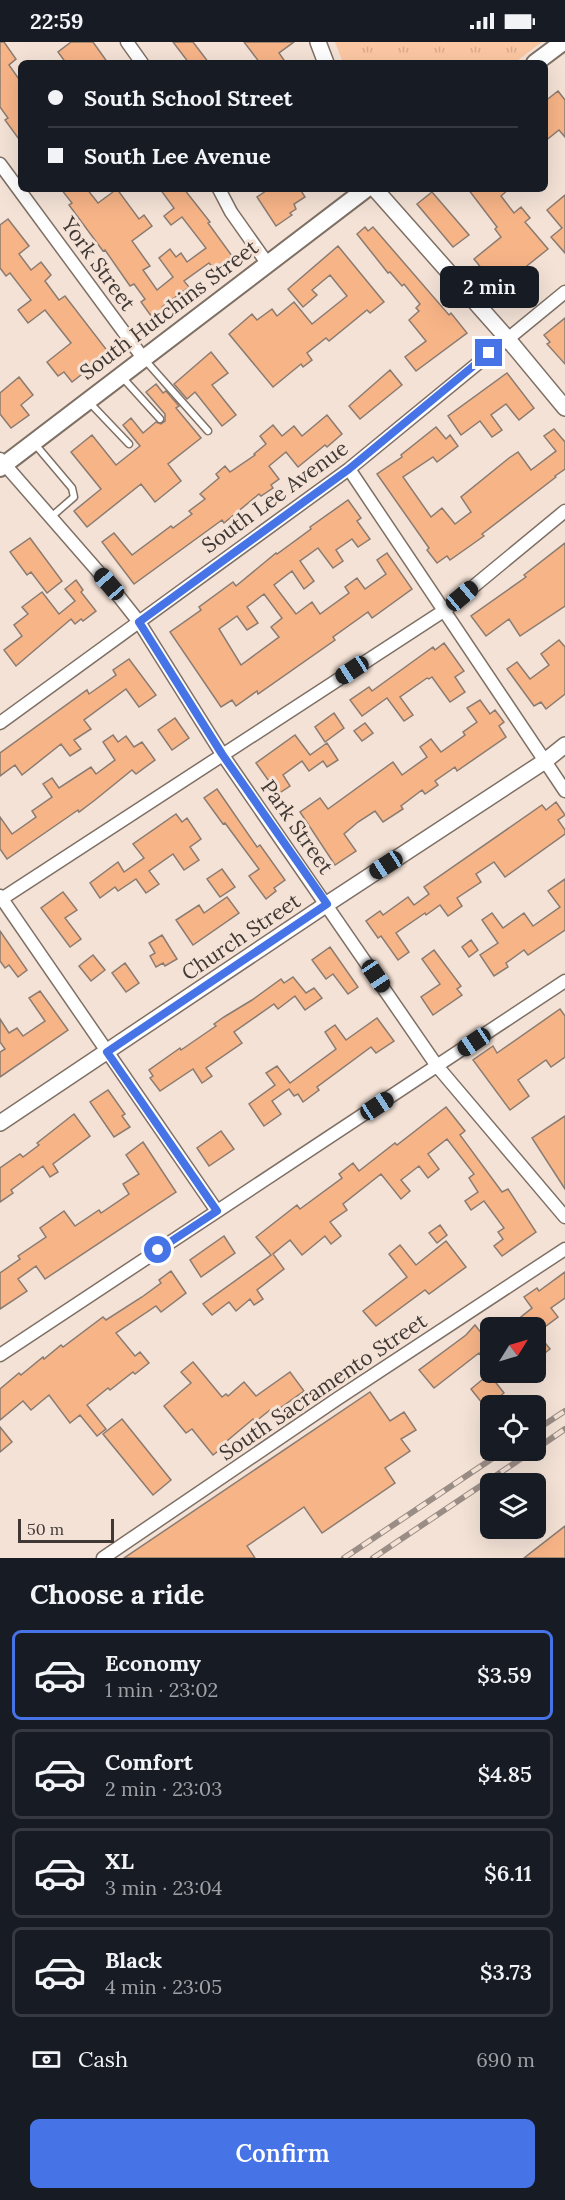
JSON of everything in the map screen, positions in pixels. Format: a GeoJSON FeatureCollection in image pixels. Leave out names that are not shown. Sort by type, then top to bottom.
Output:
{"type":"FeatureCollection","features":[{"type":"Feature","properties":{"kind":"main road"},"geometry":{"type":"LineString","coordinates":[[539,60],[563,42]]}},
{"type":"Feature","properties":{"kind":"main road","name":"South Hutchins Street"},"geometry":{"type":"LineString","coordinates":[[1,464],[362,192]]}},
{"type":"Feature","properties":{"kind":"street"},"geometry":{"type":"LineString","coordinates":[[127,42],[140,60]]}},
{"type":"Feature","properties":{"kind":"street"},"geometry":{"type":"LineString","coordinates":[[318,42],[325,60]]}},
{"type":"Feature","properties":{"kind":"street","name":"York Street"},"geometry":{"type":"LineString","coordinates":[[0,164],[18,188]]}},
{"type":"Feature","properties":{"kind":"street","name":"York Street"},"geometry":{"type":"LineString","coordinates":[[21,192],[143,358]]}},
{"type":"Feature","properties":{"kind":"street"},"geometry":{"type":"LineString","coordinates":[[221,192],[231,212],[267,263]]}},
{"type":"Feature","properties":{"kind":"street"},"geometry":{"type":"LineString","coordinates":[[378,192],[507,338],[565,408]]}},
{"type":"Feature","properties":{"kind":"street","name":"South Lee Avenue"},"geometry":{"type":"LineString","coordinates":[[0,723],[349,469],[565,292]]}},
{"type":"Feature","properties":{"kind":"street","name":"Park Street"},"geometry":{"type":"LineString","coordinates":[[1,464],[51,517],[139,622],[222,754],[437,1066],[565,1217]]}},
{"type":"Feature","properties":{"kind":"street"},"geometry":{"type":"LineString","coordinates":[[349,469],[565,790]]}},
{"type":"Feature","properties":{"kind":"street"},"geometry":{"type":"LineString","coordinates":[[217,1211],[1,899],[445,610],[565,511]]}},
{"type":"Feature","properties":{"kind":"street","name":"Church Street"},"geometry":{"type":"LineString","coordinates":[[0,1123],[545,761],[565,745]]}},
{"type":"Feature","properties":{"kind":"street"},"geometry":{"type":"LineString","coordinates":[[0,1355],[565,981]]}},
{"type":"Feature","properties":{"kind":"street","name":"South Sacramento Street"},"geometry":{"type":"LineString","coordinates":[[103,1558],[337,1399],[565,1250]]}},
{"type":"Feature","properties":{"kind":"lane"},"geometry":{"type":"LineString","coordinates":[[143,358],[208,431]]}},
{"type":"Feature","properties":{"kind":"lane"},"geometry":{"type":"LineString","coordinates":[[120,375],[160,419]]}},
{"type":"Feature","properties":{"kind":"lane"},"geometry":{"type":"LineString","coordinates":[[88,400],[129,444]]}},
{"type":"Feature","properties":{"kind":"lane"},"geometry":{"type":"LineString","coordinates":[[33,442],[72,488],[74,497],[51,517]]}},
{"type":"Feature","properties":{"kind":"green space"},"geometry":{"type":"Polygon","coordinates":[[[335,42],[542,42],[518,60],[342,60],[335,42]]]}},
{"type":"Feature","properties":{"kind":"building"},"geometry":{"type":"Polygon","coordinates":[[[0,42],[4,42],[16,59],[9,65],[18,78],[18,138],[5,120],[8,118],[0,107],[0,42]]]}},
{"type":"Feature","properties":{"kind":"building"},"geometry":{"type":"Polygon","coordinates":[[[71,42],[93,42],[106,60],[64,60],[58,52],[71,42]]]}},
{"type":"Feature","properties":{"kind":"building"},"geometry":{"type":"Polygon","coordinates":[[[173,42],[193,42],[207,60],[187,60],[173,42]]]}},
{"type":"Feature","properties":{"kind":"building"},"geometry":{"type":"Polygon","coordinates":[[[244,42],[294,42],[279,53],[284,60],[258,60],[244,42]]]}},
{"type":"Feature","properties":{"kind":"building"},"geometry":{"type":"Polygon","coordinates":[[[558,91],[565,100],[565,137],[559,130],[548,139],[548,99],[558,91]]]}},
{"type":"Feature","properties":{"kind":"building"},"geometry":{"type":"Polygon","coordinates":[[[63,192],[89,192],[98,203],[113,192],[119,192],[139,219],[144,215],[152,226],[132,241],[150,266],[143,270],[157,290],[173,277],[159,258],[170,249],[176,257],[181,253],[187,262],[206,248],[182,217],[171,225],[164,216],[174,208],[162,192],[186,192],[210,222],[208,223],[232,256],[214,269],[209,263],[184,281],[189,287],[162,307],[165,312],[154,320],[141,302],[145,299],[134,284],[130,286],[105,250],[103,251],[69,205],[72,203],[63,192]]]}},
{"type":"Feature","properties":{"kind":"building"},"geometry":{"type":"Polygon","coordinates":[[[264,192],[302,192],[305,197],[294,204],[296,209],[290,213],[292,215],[276,226],[257,197],[264,192]]]}},
{"type":"Feature","properties":{"kind":"building"},"geometry":{"type":"Polygon","coordinates":[[[432,192],[469,235],[453,247],[417,204],[432,192]]]}},
{"type":"Feature","properties":{"kind":"building"},"geometry":{"type":"Polygon","coordinates":[[[470,192],[506,192],[501,196],[514,213],[521,207],[530,218],[525,222],[548,249],[523,269],[533,280],[508,301],[474,259],[501,237],[495,229],[497,227],[470,192]]]}},
{"type":"Feature","properties":{"kind":"building"},"geometry":{"type":"Polygon","coordinates":[[[565,195],[565,253],[551,237],[562,228],[547,210],[565,195]]]}},
{"type":"Feature","properties":{"kind":"building"},"geometry":{"type":"Polygon","coordinates":[[[8,219],[29,246],[19,254],[31,270],[41,262],[51,275],[45,281],[59,300],[65,296],[109,353],[72,382],[64,372],[58,376],[47,362],[71,343],[45,310],[28,323],[18,310],[31,300],[10,273],[6,276],[0,268],[0,225],[8,219]]]}},
{"type":"Feature","properties":{"kind":"building"},"geometry":{"type":"Polygon","coordinates":[[[365,227],[368,231],[373,227],[467,333],[416,371],[405,357],[426,341],[409,320],[419,311],[416,308],[420,304],[404,284],[402,286],[390,272],[388,273],[357,234],[365,227]]]}},
{"type":"Feature","properties":{"kind":"building"},"geometry":{"type":"Polygon","coordinates":[[[338,246],[384,302],[370,313],[367,310],[329,341],[326,338],[307,353],[312,360],[303,367],[301,364],[273,387],[229,334],[252,314],[257,320],[272,309],[277,316],[294,302],[312,324],[347,296],[330,275],[312,290],[317,295],[303,307],[288,289],[338,246]]]}},
{"type":"Feature","properties":{"kind":"building"},"geometry":{"type":"Polygon","coordinates":[[[565,318],[565,364],[547,344],[550,342],[544,335],[565,318]]]}},
{"type":"Feature","properties":{"kind":"building"},"geometry":{"type":"Polygon","coordinates":[[[211,352],[228,373],[212,385],[236,415],[222,426],[195,392],[187,399],[174,384],[211,352]]]}},
{"type":"Feature","properties":{"kind":"building"},"geometry":{"type":"Polygon","coordinates":[[[390,370],[402,385],[360,419],[349,406],[390,370]]]}},
{"type":"Feature","properties":{"kind":"building"},"geometry":{"type":"Polygon","coordinates":[[[507,373],[534,408],[519,420],[506,404],[491,415],[502,430],[492,437],[480,421],[461,435],[448,416],[507,373]]]}},
{"type":"Feature","properties":{"kind":"building"},"geometry":{"type":"Polygon","coordinates":[[[19,377],[33,395],[21,405],[29,415],[11,428],[0,414],[0,393],[19,377]]]}},
{"type":"Feature","properties":{"kind":"building"},"geometry":{"type":"Polygon","coordinates":[[[156,384],[163,393],[166,391],[179,406],[176,408],[201,438],[168,464],[181,481],[155,502],[141,484],[87,527],[74,511],[101,489],[71,452],[92,435],[116,465],[140,446],[123,425],[131,418],[143,433],[156,422],[161,424],[165,421],[165,414],[146,392],[156,384]]]}},
{"type":"Feature","properties":{"kind":"building"},"geometry":{"type":"Polygon","coordinates":[[[327,415],[342,434],[298,467],[286,452],[269,466],[279,479],[271,485],[273,488],[261,496],[259,494],[224,523],[222,520],[134,584],[102,542],[114,533],[132,555],[171,526],[173,528],[192,514],[189,511],[205,499],[200,494],[219,478],[216,474],[225,466],[230,472],[255,455],[266,444],[260,436],[273,425],[282,436],[294,426],[302,436],[327,415]]]}},
{"type":"Feature","properties":{"kind":"building"},"geometry":{"type":"Polygon","coordinates":[[[436,427],[446,439],[450,435],[458,446],[437,462],[433,457],[403,477],[431,517],[442,508],[455,524],[471,512],[461,497],[509,458],[518,452],[531,470],[556,451],[544,436],[554,429],[565,442],[565,469],[482,534],[484,536],[450,560],[447,556],[437,563],[377,474],[402,457],[401,455],[436,427]]]}},
{"type":"Feature","properties":{"kind":"building"},"geometry":{"type":"Polygon","coordinates":[[[348,500],[361,518],[357,521],[370,539],[358,547],[352,539],[336,550],[343,561],[333,568],[318,548],[300,561],[314,581],[304,589],[292,571],[274,585],[296,614],[312,602],[320,614],[349,593],[345,587],[357,578],[365,589],[386,574],[377,560],[387,553],[412,589],[372,618],[368,612],[333,637],[335,640],[258,694],[257,691],[236,706],[232,700],[221,707],[170,632],[201,610],[199,607],[233,582],[236,586],[276,553],[311,529],[310,527],[348,500]],[[264,594],[247,607],[258,623],[247,630],[237,616],[219,629],[241,665],[279,637],[271,627],[282,618],[264,594]]]}},
{"type":"Feature","properties":{"kind":"building"},"geometry":{"type":"Polygon","coordinates":[[[30,538],[62,581],[47,593],[31,572],[27,575],[10,552],[30,538]]]}},
{"type":"Feature","properties":{"kind":"building"},"geometry":{"type":"Polygon","coordinates":[[[565,543],[565,606],[520,636],[509,619],[486,636],[471,616],[526,577],[524,575],[565,543]]]}},
{"type":"Feature","properties":{"kind":"building"},"geometry":{"type":"Polygon","coordinates":[[[76,580],[83,590],[81,592],[96,611],[75,624],[71,619],[16,666],[4,650],[22,636],[14,625],[28,614],[22,607],[42,592],[59,614],[75,601],[65,589],[76,580]]]}},
{"type":"Feature","properties":{"kind":"building"},"geometry":{"type":"Polygon","coordinates":[[[559,640],[565,647],[565,694],[546,709],[541,702],[534,706],[507,669],[517,662],[530,679],[549,665],[541,654],[559,640]]]}},
{"type":"Feature","properties":{"kind":"building"},"geometry":{"type":"Polygon","coordinates":[[[444,643],[464,671],[455,677],[465,692],[450,702],[432,677],[427,678],[400,697],[413,715],[404,721],[387,698],[362,716],[350,700],[369,687],[372,691],[433,647],[435,650],[444,643]]]}},
{"type":"Feature","properties":{"kind":"building"},"geometry":{"type":"Polygon","coordinates":[[[129,659],[156,695],[139,707],[126,689],[84,720],[91,729],[74,740],[81,749],[70,756],[61,744],[22,775],[15,765],[0,776],[0,753],[87,690],[89,694],[116,675],[113,670],[129,659]]]}},
{"type":"Feature","properties":{"kind":"building"},"geometry":{"type":"Polygon","coordinates":[[[480,700],[490,714],[495,710],[504,722],[499,726],[506,737],[457,771],[455,767],[435,781],[438,785],[425,794],[422,790],[401,806],[403,809],[383,822],[375,811],[358,822],[344,834],[356,851],[335,865],[300,812],[320,798],[328,809],[393,762],[402,775],[427,757],[420,747],[431,739],[441,752],[465,735],[463,732],[477,722],[467,708],[480,700]]]}},
{"type":"Feature","properties":{"kind":"building"},"geometry":{"type":"Polygon","coordinates":[[[334,713],[344,728],[325,742],[315,727],[334,713]]]}},
{"type":"Feature","properties":{"kind":"building"},"geometry":{"type":"Polygon","coordinates":[[[175,718],[189,738],[172,750],[158,730],[175,718]]]}},
{"type":"Feature","properties":{"kind":"building"},"geometry":{"type":"Polygon","coordinates":[[[365,723],[373,733],[362,741],[354,731],[365,723]]]}},
{"type":"Feature","properties":{"kind":"building"},"geometry":{"type":"Polygon","coordinates":[[[113,735],[118,742],[126,736],[134,747],[142,742],[155,760],[136,774],[132,770],[79,812],[78,810],[7,859],[0,849],[0,817],[12,834],[36,817],[32,811],[52,797],[43,784],[52,778],[59,788],[91,767],[96,774],[115,760],[103,742],[113,735]]]}},
{"type":"Feature","properties":{"kind":"building"},"geometry":{"type":"Polygon","coordinates":[[[295,735],[310,755],[327,743],[338,760],[327,767],[323,761],[309,771],[302,761],[283,775],[290,786],[278,794],[256,763],[295,735]]]}},
{"type":"Feature","properties":{"kind":"building"},"geometry":{"type":"Polygon","coordinates":[[[217,789],[257,847],[260,845],[285,880],[274,888],[276,891],[266,899],[249,876],[259,869],[204,798],[217,789]]]}},
{"type":"Feature","properties":{"kind":"building"},"geometry":{"type":"Polygon","coordinates":[[[556,802],[565,815],[558,820],[565,834],[505,877],[494,862],[476,874],[481,882],[457,898],[462,906],[448,916],[440,905],[396,933],[409,952],[398,960],[381,936],[378,938],[366,921],[380,911],[383,915],[408,897],[414,905],[429,894],[424,887],[542,805],[546,810],[556,802]]]}},
{"type":"Feature","properties":{"kind":"building"},"geometry":{"type":"Polygon","coordinates":[[[176,814],[182,822],[187,818],[201,839],[190,847],[199,860],[184,870],[173,854],[149,871],[159,884],[146,893],[136,879],[118,891],[115,887],[100,898],[90,883],[118,862],[124,872],[144,858],[133,844],[176,814]]]}},
{"type":"Feature","properties":{"kind":"building"},"geometry":{"type":"Polygon","coordinates":[[[222,869],[235,887],[220,897],[207,879],[222,869]]]}},
{"type":"Feature","properties":{"kind":"building"},"geometry":{"type":"Polygon","coordinates":[[[565,879],[565,930],[528,955],[524,950],[506,963],[508,967],[494,976],[480,955],[498,943],[482,920],[492,913],[503,928],[524,913],[533,926],[560,907],[548,891],[565,879]]]}},
{"type":"Feature","properties":{"kind":"building"},"geometry":{"type":"Polygon","coordinates":[[[63,892],[77,910],[65,918],[81,939],[70,947],[41,908],[63,892]]]}},
{"type":"Feature","properties":{"kind":"building"},"geometry":{"type":"Polygon","coordinates":[[[227,897],[239,913],[193,945],[176,920],[199,905],[204,913],[227,897]]]}},
{"type":"Feature","properties":{"kind":"building"},"geometry":{"type":"Polygon","coordinates":[[[0,931],[27,970],[18,977],[9,965],[5,968],[0,961],[0,931]]]}},
{"type":"Feature","properties":{"kind":"building"},"geometry":{"type":"Polygon","coordinates":[[[162,935],[177,959],[165,966],[163,963],[156,967],[150,956],[155,953],[149,943],[162,935]]]}},
{"type":"Feature","properties":{"kind":"building"},"geometry":{"type":"Polygon","coordinates":[[[471,940],[478,950],[469,957],[462,947],[471,940]]]}},
{"type":"Feature","properties":{"kind":"building"},"geometry":{"type":"Polygon","coordinates":[[[330,947],[358,987],[348,994],[333,974],[326,979],[312,960],[330,947]]]}},
{"type":"Feature","properties":{"kind":"building"},"geometry":{"type":"Polygon","coordinates":[[[434,950],[461,986],[457,989],[462,995],[433,1015],[421,997],[440,984],[422,959],[434,950]]]}},
{"type":"Feature","properties":{"kind":"building"},"geometry":{"type":"Polygon","coordinates":[[[93,955],[105,970],[91,981],[79,966],[93,955]]]}},
{"type":"Feature","properties":{"kind":"building"},"geometry":{"type":"Polygon","coordinates":[[[125,963],[139,983],[126,992],[112,973],[125,963]]]}},
{"type":"Feature","properties":{"kind":"building"},"geometry":{"type":"Polygon","coordinates":[[[293,977],[306,993],[314,988],[322,998],[305,1010],[295,996],[278,1009],[274,1004],[234,1032],[242,1043],[206,1068],[212,1076],[202,1083],[193,1069],[160,1091],[150,1078],[153,1076],[149,1070],[216,1026],[214,1024],[281,979],[284,983],[293,977]]]}},
{"type":"Feature","properties":{"kind":"building"},"geometry":{"type":"Polygon","coordinates":[[[40,991],[68,1030],[0,1077],[0,1052],[5,1049],[0,1042],[0,1019],[9,1033],[17,1028],[23,1036],[45,1021],[29,998],[40,991]]]}},
{"type":"Feature","properties":{"kind":"building"},"geometry":{"type":"Polygon","coordinates":[[[560,1009],[565,1016],[565,1057],[551,1067],[546,1060],[518,1080],[529,1096],[510,1110],[473,1060],[493,1046],[497,1053],[560,1009]]]}},
{"type":"Feature","properties":{"kind":"building"},"geometry":{"type":"Polygon","coordinates":[[[377,1018],[394,1041],[376,1053],[371,1047],[317,1087],[319,1090],[303,1102],[298,1094],[294,1096],[289,1089],[272,1101],[281,1114],[264,1126],[249,1104],[275,1085],[266,1073],[277,1066],[290,1083],[336,1049],[325,1032],[335,1025],[346,1040],[377,1018]]]}},
{"type":"Feature","properties":{"kind":"building"},"geometry":{"type":"Polygon","coordinates":[[[108,1090],[125,1114],[122,1116],[130,1127],[114,1137],[90,1102],[108,1090]]]}},
{"type":"Feature","properties":{"kind":"building"},"geometry":{"type":"Polygon","coordinates":[[[446,1107],[465,1131],[460,1135],[502,1192],[508,1189],[536,1232],[502,1256],[494,1246],[503,1239],[498,1232],[504,1228],[484,1201],[471,1210],[465,1201],[478,1192],[469,1178],[474,1174],[447,1139],[428,1154],[439,1169],[428,1178],[419,1166],[401,1180],[410,1191],[401,1199],[381,1174],[343,1204],[347,1210],[330,1222],[341,1236],[331,1244],[325,1236],[302,1255],[290,1240],[273,1254],[284,1269],[257,1290],[263,1299],[254,1305],[250,1299],[236,1311],[229,1302],[212,1315],[203,1304],[271,1255],[256,1237],[297,1205],[300,1209],[342,1178],[339,1174],[353,1163],[359,1171],[446,1107]]]}},
{"type":"Feature","properties":{"kind":"building"},"geometry":{"type":"Polygon","coordinates":[[[74,1114],[90,1136],[53,1164],[58,1172],[50,1177],[43,1166],[11,1190],[13,1193],[0,1202],[0,1168],[20,1154],[23,1157],[74,1114]]]}},
{"type":"Feature","properties":{"kind":"building"},"geometry":{"type":"Polygon","coordinates":[[[565,1116],[565,1189],[532,1138],[565,1116]]]}},
{"type":"Feature","properties":{"kind":"building"},"geometry":{"type":"Polygon","coordinates":[[[221,1131],[234,1149],[209,1166],[197,1148],[221,1131]]]}},
{"type":"Feature","properties":{"kind":"building"},"geometry":{"type":"Polygon","coordinates":[[[143,1142],[176,1192],[45,1279],[36,1266],[18,1279],[27,1291],[0,1309],[0,1273],[20,1259],[18,1256],[46,1237],[40,1228],[64,1211],[75,1226],[99,1210],[101,1213],[129,1194],[123,1184],[139,1174],[126,1155],[143,1142]]]}},
{"type":"Feature","properties":{"kind":"building"},"geometry":{"type":"Polygon","coordinates":[[[440,1225],[447,1235],[437,1243],[429,1233],[440,1225]]]}},
{"type":"Feature","properties":{"kind":"building"},"geometry":{"type":"Polygon","coordinates":[[[224,1236],[235,1253],[201,1277],[190,1260],[224,1236]]]}},
{"type":"Feature","properties":{"kind":"building"},"geometry":{"type":"Polygon","coordinates":[[[446,1241],[466,1267],[429,1294],[425,1290],[376,1326],[363,1311],[407,1277],[389,1254],[400,1245],[416,1265],[446,1241]]]}},
{"type":"Feature","properties":{"kind":"building"},"geometry":{"type":"Polygon","coordinates":[[[171,1271],[186,1293],[161,1312],[156,1306],[116,1333],[135,1356],[140,1352],[149,1363],[110,1390],[108,1388],[87,1405],[106,1429],[97,1436],[80,1415],[70,1423],[49,1395],[31,1410],[23,1401],[0,1420],[0,1389],[19,1373],[21,1375],[61,1345],[63,1347],[103,1317],[106,1320],[142,1297],[161,1283],[159,1280],[171,1271]]]}},
{"type":"Feature","properties":{"kind":"building"},"geometry":{"type":"Polygon","coordinates":[[[565,1272],[565,1298],[551,1308],[558,1317],[546,1326],[546,1317],[521,1317],[532,1308],[524,1297],[537,1288],[539,1291],[565,1272]]]}},
{"type":"Feature","properties":{"kind":"building"},"geometry":{"type":"Polygon","coordinates":[[[475,1325],[480,1331],[480,1354],[434,1388],[419,1370],[466,1335],[475,1325]]]}},
{"type":"Feature","properties":{"kind":"building"},"geometry":{"type":"Polygon","coordinates":[[[193,1362],[222,1397],[226,1394],[228,1396],[244,1382],[256,1396],[290,1372],[304,1391],[273,1413],[270,1410],[255,1422],[253,1419],[213,1455],[192,1429],[186,1433],[164,1406],[191,1383],[181,1372],[193,1362]]]}},
{"type":"Feature","properties":{"kind":"building"},"geometry":{"type":"Polygon","coordinates":[[[480,1382],[496,1383],[504,1393],[480,1395],[480,1400],[471,1389],[480,1382]]]}},
{"type":"Feature","properties":{"kind":"building"},"geometry":{"type":"Polygon","coordinates":[[[370,1392],[390,1421],[404,1412],[416,1430],[401,1439],[410,1451],[385,1468],[395,1483],[322,1533],[304,1507],[247,1546],[255,1558],[124,1558],[370,1392]]]}},
{"type":"Feature","properties":{"kind":"building"},"geometry":{"type":"Polygon","coordinates":[[[122,1419],[171,1480],[153,1495],[103,1434],[122,1419]]]}},
{"type":"Feature","properties":{"kind":"building"},"geometry":{"type":"Polygon","coordinates":[[[0,1427],[12,1442],[0,1452],[0,1427]]]}},
{"type":"Feature","properties":{"kind":"building"},"geometry":{"type":"Polygon","coordinates":[[[565,1526],[565,1558],[524,1558],[565,1526]]]}},
{"type":"Feature","properties":{"kind":"railway"},"geometry":{"type":"LineString","coordinates":[[546,1423],[565,1411]]}},
{"type":"Feature","properties":{"kind":"railway"},"geometry":{"type":"LineString","coordinates":[[546,1442],[565,1429]]}},
{"type":"Feature","properties":{"kind":"railway"},"geometry":{"type":"LineString","coordinates":[[344,1558],[489,1461]]}},
{"type":"Feature","properties":{"kind":"railway"},"geometry":{"type":"LineString","coordinates":[[373,1558],[518,1461]]}},
{"type":"Feature","properties":{"kind":"route"},"geometry":{"type":"LineString","coordinates":[[158,1250],[217,1211],[107,1052],[327,904],[222,754],[139,622],[349,469],[489,353]]}}]}
